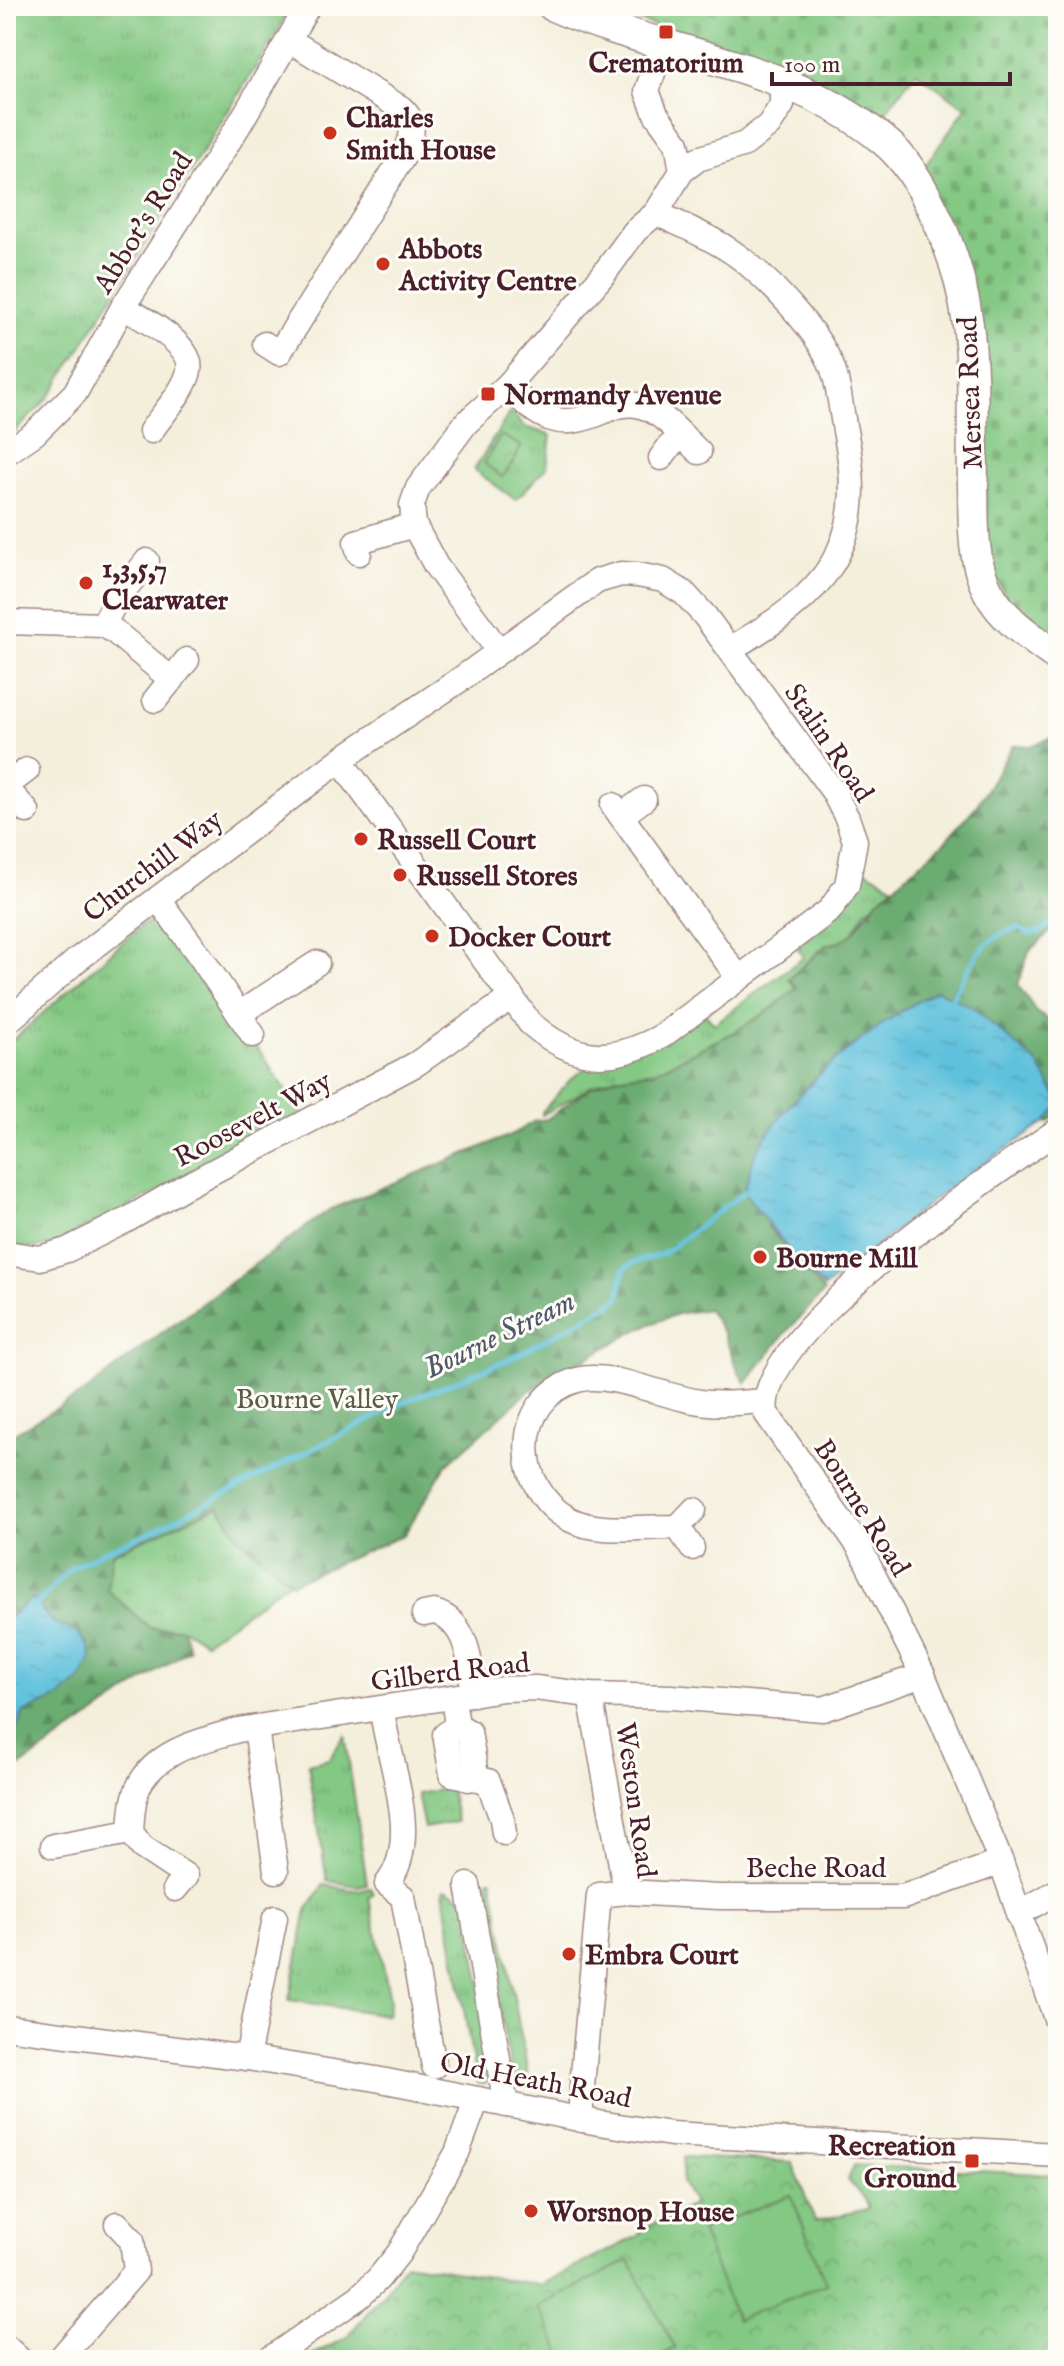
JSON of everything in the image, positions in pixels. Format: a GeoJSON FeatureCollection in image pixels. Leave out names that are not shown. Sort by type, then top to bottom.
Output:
{"type":"FeatureCollection","features":[{"type":"Feature","properties":{"kind":"main road","name":"Mersea Road"},"geometry":{"type":"LineString","coordinates":[[553,6],[662,46],[782,82],[837,108],[896,150],[929,202],[956,266],[967,306],[974,367],[973,519],[979,567],[996,605],[1023,632],[1058,657]]}},
{"type":"Feature","properties":{"kind":"street","name":"Abbot's Road"},"geometry":{"type":"LineString","coordinates":[[6,453],[35,433],[75,393],[123,307],[308,6]]}},
{"type":"Feature","properties":{"kind":"street"},"geometry":{"type":"LineString","coordinates":[[265,344],[279,353],[406,152],[412,129],[409,115],[401,108],[289,40]]}},
{"type":"Feature","properties":{"kind":"street"},"geometry":{"type":"LineString","coordinates":[[662,46],[647,91],[656,114],[677,143],[682,171]]}},
{"type":"Feature","properties":{"kind":"street"},"geometry":{"type":"LineString","coordinates":[[499,651],[436,566],[414,525],[412,505],[418,488],[466,423],[507,386],[603,275],[635,231],[656,213],[682,171],[698,159],[745,144],[769,125],[782,105],[782,82]]}},
{"type":"Feature","properties":{"kind":"street"},"geometry":{"type":"LineString","coordinates":[[656,213],[727,248],[759,274],[812,331],[835,374],[852,467],[852,511],[847,535],[835,562],[817,584],[786,612],[730,649]]}},
{"type":"Feature","properties":{"kind":"street"},"geometry":{"type":"LineString","coordinates":[[123,307],[179,345],[188,357],[189,370],[179,391],[151,431]]}},
{"type":"Feature","properties":{"kind":"street"},"geometry":{"type":"LineString","coordinates":[[507,386],[535,413],[547,418],[576,421],[618,405],[640,405],[660,416],[691,444],[669,447],[661,458]]}},
{"type":"Feature","properties":{"kind":"street"},"geometry":{"type":"LineString","coordinates":[[355,541],[414,525]]}},
{"type":"Feature","properties":{"kind":"street"},"geometry":{"type":"LineString","coordinates":[[103,625],[117,599],[147,561]]}},
{"type":"Feature","properties":{"kind":"street","name":"Stalin Road"},"geometry":{"type":"LineString","coordinates":[[621,574],[663,580],[684,593],[730,649],[833,791],[847,818],[855,841],[847,885],[830,910],[796,938],[738,977],[662,1036],[641,1047],[594,1057],[551,1041],[530,1023],[340,760],[597,581],[621,574]]}},
{"type":"Feature","properties":{"kind":"street"},"geometry":{"type":"LineString","coordinates":[[6,622],[103,625],[172,680]]}},
{"type":"Feature","properties":{"kind":"street"},"geometry":{"type":"LineString","coordinates":[[155,700],[187,660]]}},
{"type":"Feature","properties":{"kind":"street","name":"Churchill Way"},"geometry":{"type":"LineString","coordinates":[[6,1023],[77,960],[340,760]]}},
{"type":"Feature","properties":{"kind":"street"},"geometry":{"type":"LineString","coordinates":[[27,770],[6,787],[27,811]]}},
{"type":"Feature","properties":{"kind":"street"},"geometry":{"type":"LineString","coordinates":[[644,799],[617,810],[738,977]]}},
{"type":"Feature","properties":{"kind":"street"},"geometry":{"type":"LineString","coordinates":[[158,899],[253,1035]]}},
{"type":"Feature","properties":{"kind":"street"},"geometry":{"type":"LineString","coordinates":[[239,1014],[317,963]]}},
{"type":"Feature","properties":{"kind":"street","name":"Roosevelt Way"},"geometry":{"type":"LineString","coordinates":[[6,1253],[40,1258],[67,1250],[127,1220],[416,1064],[512,997]]}},
{"type":"Feature","properties":{"kind":"street"},"geometry":{"type":"LineString","coordinates":[[692,1548],[686,1518],[584,1526],[566,1518],[543,1498],[528,1461],[516,1442],[540,1403],[560,1386],[581,1379],[624,1383],[707,1404],[764,1401],[779,1365],[846,1293],[930,1220],[1058,1130]]}},
{"type":"Feature","properties":{"kind":"street","name":"Bourne Road"},"geometry":{"type":"LineString","coordinates":[[764,1401],[766,1413],[860,1548],[923,1675],[1001,1862],[1058,2024]]}},
{"type":"Feature","properties":{"kind":"street"},"geometry":{"type":"LineString","coordinates":[[424,1614],[434,1612],[454,1622],[467,1647],[457,1725],[445,1735],[452,1774],[488,1781],[504,1833]]}},
{"type":"Feature","properties":{"kind":"street","name":"Gilberd Road"},"geometry":{"type":"LineString","coordinates":[[131,1832],[138,1787],[155,1766],[200,1740],[256,1728],[535,1688],[590,1695],[671,1697],[823,1709],[923,1675]]}},
{"type":"Feature","properties":{"kind":"street","name":"Weston Road"},"geometry":{"type":"LineString","coordinates":[[581,2120],[599,1895],[626,1892],[590,1695]]}},
{"type":"Feature","properties":{"kind":"street"},"geometry":{"type":"LineString","coordinates":[[382,1710],[405,1832],[403,1854],[396,1874],[387,1884],[403,1897],[434,2066]]}},
{"type":"Feature","properties":{"kind":"street"},"geometry":{"type":"LineString","coordinates":[[256,1728],[276,1871]]}},
{"type":"Feature","properties":{"kind":"street"},"geometry":{"type":"LineString","coordinates":[[53,1846],[131,1832],[142,1847],[186,1876],[175,1889]]}},
{"type":"Feature","properties":{"kind":"street","name":"Beche Road"},"geometry":{"type":"LineString","coordinates":[[626,1892],[719,1897],[903,1897],[1001,1862]]}},
{"type":"Feature","properties":{"kind":"street"},"geometry":{"type":"LineString","coordinates":[[468,1885],[506,2105]]}},
{"type":"Feature","properties":{"kind":"street"},"geometry":{"type":"LineString","coordinates":[[1018,1914],[1058,1891]]}},
{"type":"Feature","properties":{"kind":"street"},"geometry":{"type":"LineString","coordinates":[[247,2058],[275,1918]]}},
{"type":"Feature","properties":{"kind":"street","name":"Old Heath Road"},"geometry":{"type":"LineString","coordinates":[[6,2027],[247,2058],[671,2134],[1058,2155]]}},
{"type":"Feature","properties":{"kind":"street"},"geometry":{"type":"LineString","coordinates":[[268,2360],[359,2297],[392,2262],[457,2153],[477,2099]]}},
{"type":"Feature","properties":{"kind":"street"},"geometry":{"type":"LineString","coordinates":[[59,2360],[136,2271],[132,2240],[117,2224]]}},
{"type":"Feature","properties":{"kind":"street"},"geometry":{"type":"LineString","coordinates":[[6,2347],[20,2360]]}},
{"type":"Feature","properties":{"kind":"green space"},"geometry":{"type":"Polygon","coordinates":[[[6,6],[291,6],[70,365],[48,398],[6,441],[6,6]]]}},
{"type":"Feature","properties":{"kind":"green space"},"geometry":{"type":"Polygon","coordinates":[[[594,6],[1058,6],[1058,647],[1011,606],[988,564],[984,443],[922,170],[966,108],[916,72],[880,119],[837,91],[797,72],[594,6]]]}},
{"type":"Feature","properties":{"kind":"green space"},"geometry":{"type":"Polygon","coordinates":[[[510,412],[525,427],[551,435],[547,467],[516,500],[474,470],[510,412]]]}},
{"type":"Feature","properties":{"kind":"green space"},"geometry":{"type":"Polygon","coordinates":[[[501,435],[521,446],[502,477],[484,463],[501,435]]]}},
{"type":"Feature","properties":{"kind":"green space","name":"Bourne Valley"},"geometry":{"type":"Polygon","coordinates":[[[1058,735],[1058,925],[1029,951],[1018,985],[1037,1013],[1058,1025],[1058,1115],[1048,1123],[900,1011],[824,1073],[785,1113],[756,1152],[768,1226],[824,1292],[787,1331],[746,1383],[708,1309],[677,1314],[643,1327],[529,1391],[446,1465],[404,1535],[292,1583],[239,1537],[219,1506],[112,1553],[107,1590],[150,1628],[182,1628],[189,1649],[6,1776],[6,1438],[88,1390],[329,1210],[511,1135],[535,1121],[547,1119],[591,1087],[616,1077],[656,1071],[770,1010],[797,988],[789,979],[826,945],[840,942],[852,934],[876,902],[946,841],[977,805],[1013,745],[1031,746],[1058,735]]]}},
{"type":"Feature","properties":{"kind":"green space"},"geometry":{"type":"Polygon","coordinates":[[[863,869],[894,886],[866,911],[852,934],[840,942],[826,945],[789,978],[798,988],[770,1010],[656,1071],[616,1077],[591,1087],[542,1115],[570,1080],[590,1064],[705,1013],[714,1024],[804,957],[797,948],[856,889],[863,869]]]}},
{"type":"Feature","properties":{"kind":"green space"},"geometry":{"type":"Polygon","coordinates":[[[153,922],[163,926],[245,1048],[253,1041],[304,1117],[53,1245],[30,1248],[6,1244],[6,1046],[142,925],[153,922]]]}},
{"type":"Feature","properties":{"kind":"green space"},"geometry":{"type":"Polygon","coordinates":[[[219,1506],[239,1537],[289,1581],[205,1642],[182,1628],[150,1628],[106,1590],[112,1553],[219,1506]]]}},
{"type":"Feature","properties":{"kind":"green space"},"geometry":{"type":"Polygon","coordinates":[[[345,1735],[367,1884],[358,1886],[327,1881],[308,1764],[329,1759],[345,1735]]]}},
{"type":"Feature","properties":{"kind":"green space"},"geometry":{"type":"Polygon","coordinates":[[[450,1788],[457,1822],[424,1828],[417,1794],[450,1788]]]}},
{"type":"Feature","properties":{"kind":"green space"},"geometry":{"type":"Polygon","coordinates":[[[492,1879],[529,2079],[520,2081],[512,2076],[478,1890],[492,1879]]]}},
{"type":"Feature","properties":{"kind":"green space"},"geometry":{"type":"Polygon","coordinates":[[[323,1885],[360,1891],[371,1888],[374,1894],[369,1898],[390,1999],[387,2015],[289,2000],[307,1910],[323,1885]]]}},
{"type":"Feature","properties":{"kind":"green space"},"geometry":{"type":"Polygon","coordinates":[[[448,1889],[465,1900],[496,2070],[486,2083],[477,2084],[443,1890],[448,1889]]]}},
{"type":"Feature","properties":{"kind":"green space"},"geometry":{"type":"Polygon","coordinates":[[[683,2157],[792,2162],[815,2221],[868,2209],[868,2204],[848,2180],[854,2165],[1058,2175],[1058,2360],[303,2360],[347,2337],[405,2263],[540,2285],[638,2236],[643,2229],[694,2204],[682,2182],[683,2157]]]}},
{"type":"Feature","properties":{"kind":"green space"},"geometry":{"type":"Polygon","coordinates":[[[791,2195],[826,2284],[736,2320],[701,2230],[791,2195]]]}},
{"type":"Feature","properties":{"kind":"green space"},"geometry":{"type":"Polygon","coordinates":[[[629,2260],[675,2348],[652,2360],[565,2360],[538,2307],[629,2260]]]}},
{"type":"Feature","properties":{"kind":"water"},"geometry":{"type":"Polygon","coordinates":[[[937,990],[972,1007],[1037,1063],[1058,1098],[1058,1106],[1046,1122],[947,1189],[824,1288],[792,1254],[744,1192],[755,1156],[772,1127],[791,1104],[836,1060],[861,1039],[937,990]]]}},
{"type":"Feature","properties":{"kind":"water"},"geometry":{"type":"Polygon","coordinates":[[[32,1598],[52,1622],[76,1632],[88,1645],[91,1658],[81,1679],[60,1697],[23,1713],[19,1727],[6,1739],[6,1620],[32,1598]]]}},
{"type":"Feature","properties":{"kind":"waterway","name":"Bourne Stream"},"geometry":{"type":"LineString","coordinates":[[952,997],[978,954],[996,937],[1019,928],[1028,934],[1040,932],[1058,920]]}},
{"type":"Feature","properties":{"kind":"waterway","name":"Bourne Stream"},"geometry":{"type":"LineString","coordinates":[[37,1604],[71,1568],[144,1535],[409,1400],[510,1359],[619,1299],[624,1269],[635,1262],[663,1254],[744,1192]]}},
{"type":"Feature","properties":{"kind":"place","name":"Crematorium"},"geometry":{"type":"Point","coordinates":[666,32]}},
{"type":"Feature","properties":{"kind":"place","name":"Charles Smith House"},"geometry":{"type":"Point","coordinates":[330,133]}},
{"type":"Feature","properties":{"kind":"place","name":"Abbots Activity Centre"},"geometry":{"type":"Point","coordinates":[383,264]}},
{"type":"Feature","properties":{"kind":"place","name":"Normandy Avenue"},"geometry":{"type":"Point","coordinates":[488,394]}},
{"type":"Feature","properties":{"kind":"place","name":"1,3,5,7 Clearwater"},"geometry":{"type":"Point","coordinates":[86,583]}},
{"type":"Feature","properties":{"kind":"place","name":"Russell Court"},"geometry":{"type":"Point","coordinates":[361,839]}},
{"type":"Feature","properties":{"kind":"place","name":"Russell Stores"},"geometry":{"type":"Point","coordinates":[400,875]}},
{"type":"Feature","properties":{"kind":"place","name":"Docker Court"},"geometry":{"type":"Point","coordinates":[432,936]}},
{"type":"Feature","properties":{"kind":"place","name":"Bourne Mill"},"geometry":{"type":"Point","coordinates":[760,1257]}},
{"type":"Feature","properties":{"kind":"place","name":"Embra Court"},"geometry":{"type":"Point","coordinates":[569,1954]}},
{"type":"Feature","properties":{"kind":"place","name":"Recreation Ground"},"geometry":{"type":"Point","coordinates":[972,2161]}},
{"type":"Feature","properties":{"kind":"place","name":"Worsnop House"},"geometry":{"type":"Point","coordinates":[531,2211]}}]}
